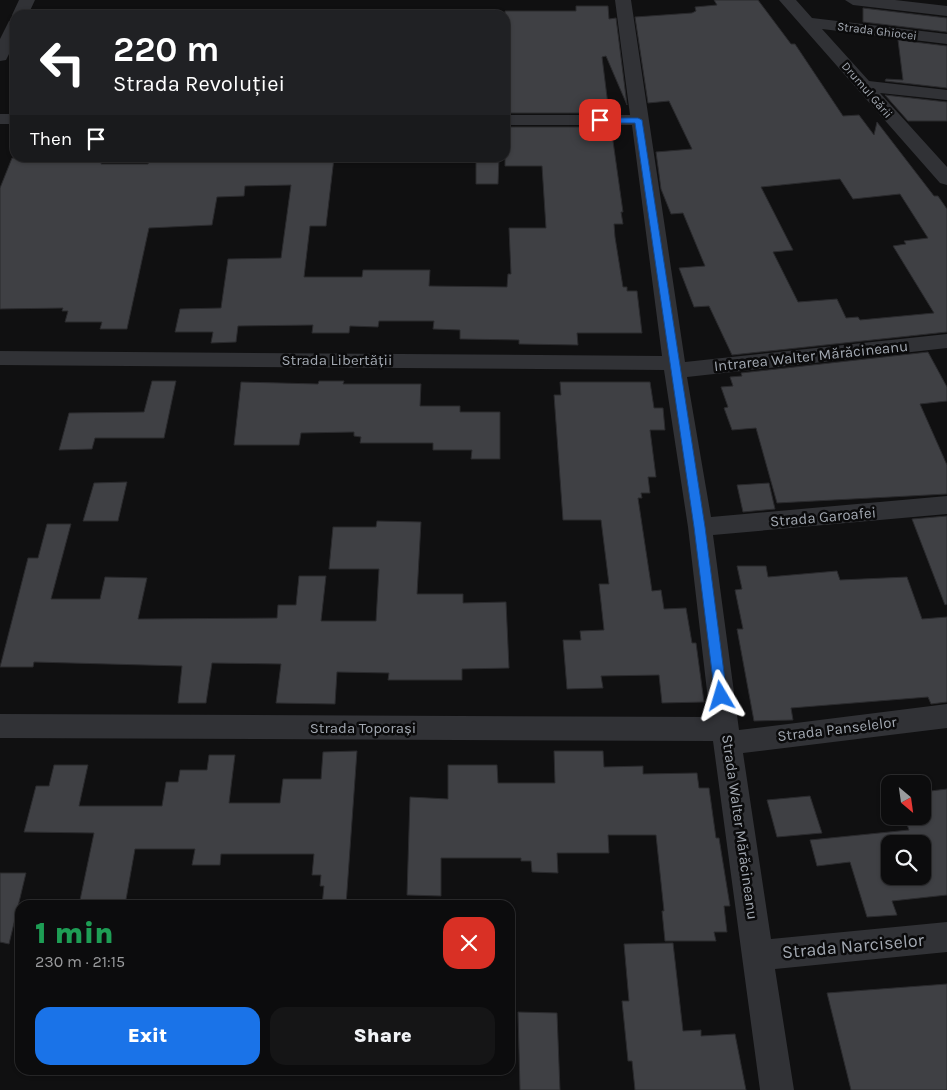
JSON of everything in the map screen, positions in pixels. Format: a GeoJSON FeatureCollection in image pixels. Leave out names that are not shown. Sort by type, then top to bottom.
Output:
{"type":"FeatureCollection","features":[{"type":"Feature","properties":{"kind":"street","name":"Strada Walter Mărăcineanu"},"geometry":{"type":"LineString","coordinates":[[623,0],[638,120],[674,367],[700,527],[726,736],[777,1090]]}},
{"type":"Feature","properties":{"kind":"street","name":"Drumul Gării"},"geometry":{"type":"LineString","coordinates":[[787,0],[945,176]]}},
{"type":"Feature","properties":{"kind":"street"},"geometry":{"type":"LineString","coordinates":[[853,0],[947,11]]}},
{"type":"Feature","properties":{"kind":"street","name":"Strada Ghiocei"},"geometry":{"type":"LineString","coordinates":[[807,22],[947,39]]}},
{"type":"Feature","properties":{"kind":"street"},"geometry":{"type":"LineString","coordinates":[[0,56],[10,35]]}},
{"type":"Feature","properties":{"kind":"street"},"geometry":{"type":"LineString","coordinates":[[863,86],[947,95]]}},
{"type":"Feature","properties":{"kind":"street"},"geometry":{"type":"LineString","coordinates":[[510,120],[638,120]]}},
{"type":"Feature","properties":{"kind":"street","name":"Intrarea Walter Mărăcineanu"},"geometry":{"type":"LineString","coordinates":[[674,367],[947,340]]}},
{"type":"Feature","properties":{"kind":"street","name":"Strada Libertății"},"geometry":{"type":"LineString","coordinates":[[0,358],[674,367]]}},
{"type":"Feature","properties":{"kind":"street","name":"Strada Garoafei"},"geometry":{"type":"LineString","coordinates":[[700,527],[947,505]]}},
{"type":"Feature","properties":{"kind":"street","name":"Strada Panselelor"},"geometry":{"type":"LineString","coordinates":[[726,736],[947,716]]}},
{"type":"Feature","properties":{"kind":"street","name":"Strada Toporași"},"geometry":{"type":"LineString","coordinates":[[0,726],[726,736]]}},
{"type":"Feature","properties":{"kind":"street","name":"Strada Narciselor"},"geometry":{"type":"LineString","coordinates":[[759,955],[947,937]]}},
{"type":"Feature","properties":{"kind":"building"},"geometry":{"type":"Polygon","coordinates":[[[714,0],[758,0],[791,44],[795,44],[843,116],[859,115],[874,135],[877,122],[934,196],[938,196],[947,209],[947,332],[732,355],[709,306],[694,307],[679,268],[705,266],[683,213],[671,214],[661,189],[656,152],[692,149],[669,101],[648,103],[635,17],[692,13],[696,11],[695,7],[717,5],[714,0]],[[840,179],[761,187],[793,250],[773,252],[798,302],[837,299],[846,318],[858,317],[860,320],[934,313],[893,246],[906,244],[904,241],[928,238],[900,194],[853,199],[840,179]]]}},
{"type":"Feature","properties":{"kind":"building"},"geometry":{"type":"Polygon","coordinates":[[[576,6],[608,6],[609,19],[616,18],[627,105],[606,56],[602,57],[609,113],[510,113],[510,11],[576,11],[576,6]]]}},
{"type":"Feature","properties":{"kind":"building"},"geometry":{"type":"Polygon","coordinates":[[[863,8],[947,18],[947,32],[863,22],[863,8]]]}},
{"type":"Feature","properties":{"kind":"building"},"geometry":{"type":"Polygon","coordinates":[[[898,40],[947,46],[947,88],[885,81],[886,79],[903,80],[898,40]]]}},
{"type":"Feature","properties":{"kind":"building"},"geometry":{"type":"Polygon","coordinates":[[[885,95],[947,102],[947,121],[908,121],[885,95]]]}},
{"type":"Feature","properties":{"kind":"building"},"geometry":{"type":"Polygon","coordinates":[[[510,127],[611,127],[623,212],[621,212],[623,224],[614,224],[615,237],[623,287],[627,287],[627,291],[637,291],[642,333],[577,333],[578,345],[519,344],[519,340],[460,339],[460,330],[433,329],[434,321],[379,321],[378,327],[350,326],[349,333],[312,333],[313,325],[238,326],[236,342],[211,343],[213,332],[175,332],[180,309],[221,308],[228,259],[281,258],[291,185],[245,186],[244,196],[217,197],[212,225],[149,228],[127,329],[100,329],[102,322],[65,322],[68,311],[62,311],[63,308],[0,309],[0,188],[10,162],[148,164],[149,162],[334,162],[326,226],[310,226],[304,277],[362,277],[363,270],[430,270],[429,286],[507,287],[508,274],[511,274],[509,228],[546,228],[542,166],[505,166],[505,162],[510,162],[510,127]]]}},
{"type":"Feature","properties":{"kind":"building"},"geometry":{"type":"Polygon","coordinates":[[[476,162],[499,162],[498,184],[476,184],[476,162]]]}},
{"type":"Feature","properties":{"kind":"building"},"geometry":{"type":"Polygon","coordinates":[[[928,352],[947,387],[947,401],[920,404],[947,465],[947,494],[777,503],[756,428],[732,430],[724,408],[728,407],[721,387],[733,386],[730,377],[742,376],[741,373],[928,352]]]}},
{"type":"Feature","properties":{"kind":"building"},"geometry":{"type":"Polygon","coordinates":[[[152,381],[176,381],[164,438],[95,438],[92,449],[59,450],[69,413],[144,412],[152,381]]]}},
{"type":"Feature","properties":{"kind":"building"},"geometry":{"type":"Polygon","coordinates":[[[319,381],[344,381],[343,384],[421,384],[420,406],[460,406],[460,412],[500,412],[500,459],[471,459],[472,450],[433,450],[433,443],[360,443],[361,437],[354,436],[354,432],[301,433],[299,445],[234,445],[241,382],[318,384],[319,381]]]}},
{"type":"Feature","properties":{"kind":"building"},"geometry":{"type":"Polygon","coordinates":[[[560,382],[650,382],[654,408],[663,408],[665,430],[650,430],[656,477],[648,477],[650,493],[641,493],[642,498],[638,498],[652,591],[661,590],[664,609],[686,608],[692,643],[696,643],[704,702],[662,703],[659,675],[601,676],[603,688],[567,689],[563,640],[581,640],[580,631],[604,630],[599,584],[609,584],[601,520],[563,520],[554,395],[561,395],[560,382]]]}},
{"type":"Feature","properties":{"kind":"building"},"geometry":{"type":"Polygon","coordinates":[[[127,482],[118,521],[83,521],[94,483],[127,482]]]}},
{"type":"Feature","properties":{"kind":"building"},"geometry":{"type":"Polygon","coordinates":[[[769,483],[775,509],[743,512],[737,485],[769,483]]]}},
{"type":"Feature","properties":{"kind":"building"},"geometry":{"type":"Polygon","coordinates":[[[947,516],[947,604],[945,605],[912,519],[947,516]]]}},
{"type":"Feature","properties":{"kind":"building"},"geometry":{"type":"Polygon","coordinates":[[[377,521],[421,522],[417,594],[463,594],[463,603],[506,602],[509,668],[462,669],[462,680],[388,680],[389,673],[337,672],[335,704],[276,703],[281,664],[212,663],[206,703],[178,703],[182,666],[34,662],[33,667],[0,667],[28,558],[38,558],[47,524],[71,524],[51,599],[100,599],[105,577],[147,578],[138,619],[277,618],[278,605],[296,605],[299,576],[326,576],[321,621],[376,621],[379,569],[329,569],[333,527],[376,527],[377,521]]]}},
{"type":"Feature","properties":{"kind":"building"},"geometry":{"type":"Polygon","coordinates":[[[737,566],[766,566],[768,577],[837,571],[840,580],[907,577],[922,619],[947,617],[947,702],[931,704],[928,697],[791,708],[793,720],[754,721],[737,629],[743,629],[735,590],[742,589],[737,566]]]}},
{"type":"Feature","properties":{"kind":"building"},"geometry":{"type":"Polygon","coordinates":[[[357,751],[346,900],[323,900],[324,886],[320,886],[321,875],[312,875],[314,854],[221,854],[220,865],[192,865],[195,849],[135,849],[126,900],[80,900],[94,833],[24,832],[36,786],[49,786],[54,765],[88,765],[79,806],[162,806],[166,782],[178,782],[180,770],[207,770],[209,755],[235,755],[229,803],[280,803],[283,779],[321,779],[323,752],[357,751]]]}},
{"type":"Feature","properties":{"kind":"building"},"geometry":{"type":"Polygon","coordinates":[[[554,751],[603,751],[604,767],[643,766],[643,774],[697,773],[699,788],[709,788],[716,838],[719,838],[730,906],[724,906],[727,932],[714,932],[716,941],[665,941],[662,911],[664,911],[656,835],[608,835],[609,853],[557,853],[558,873],[532,872],[531,861],[521,861],[521,858],[441,858],[441,896],[407,895],[410,797],[448,799],[448,765],[497,765],[498,783],[555,783],[554,751]]]}},
{"type":"Feature","properties":{"kind":"building"},"geometry":{"type":"Polygon","coordinates":[[[947,789],[947,895],[892,901],[897,915],[867,917],[850,862],[817,866],[810,840],[909,830],[907,825],[931,825],[931,791],[947,789]]]}},
{"type":"Feature","properties":{"kind":"building"},"geometry":{"type":"Polygon","coordinates":[[[810,796],[822,833],[777,837],[767,800],[810,796]]]}},
{"type":"Feature","properties":{"kind":"building"},"geometry":{"type":"Polygon","coordinates":[[[0,873],[26,873],[20,900],[15,900],[15,919],[9,944],[0,942],[0,873]]]}},
{"type":"Feature","properties":{"kind":"building"},"geometry":{"type":"Polygon","coordinates":[[[673,943],[683,1031],[701,1030],[701,1036],[735,1034],[746,1090],[635,1090],[632,1061],[628,1061],[622,1001],[629,1001],[624,944],[673,943]]]}},
{"type":"Feature","properties":{"kind":"building"},"geometry":{"type":"Polygon","coordinates":[[[947,984],[947,1090],[851,1090],[827,993],[947,984]]]}},
{"type":"Feature","properties":{"kind":"building"},"geometry":{"type":"Polygon","coordinates":[[[518,1012],[557,1013],[560,1090],[520,1090],[518,1012]]]}},
{"type":"Feature","properties":{"kind":"route"},"geometry":{"type":"LineString","coordinates":[[600,120],[638,120],[700,527],[721,696]]}}]}
